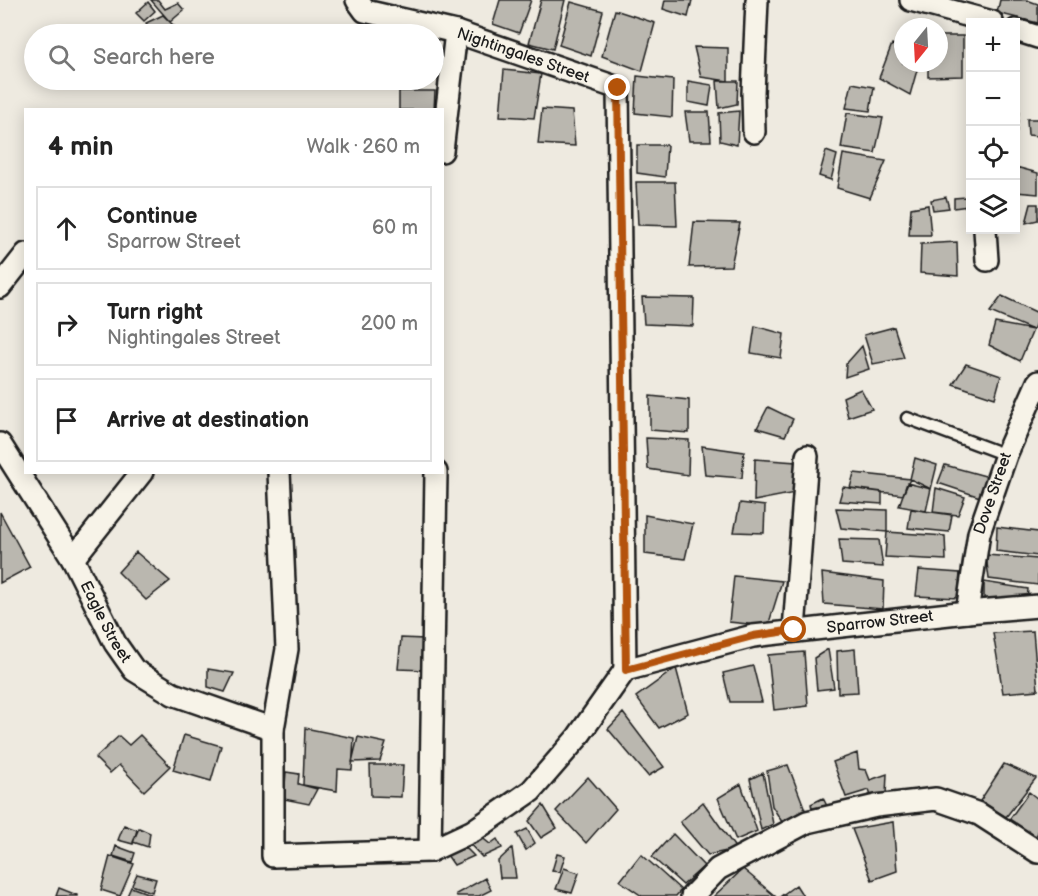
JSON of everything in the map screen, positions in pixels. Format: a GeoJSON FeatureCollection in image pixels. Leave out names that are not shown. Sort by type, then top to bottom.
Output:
{"type":"FeatureCollection","features":[{"type":"Feature","properties":{"kind":"street","name":"Nightingales Street"},"geometry":{"type":"LineString","coordinates":[[357,0],[365,11],[421,24]]}},
{"type":"Feature","properties":{"kind":"street"},"geometry":{"type":"LineString","coordinates":[[754,132],[753,93],[757,0]]}},
{"type":"Feature","properties":{"kind":"street"},"geometry":{"type":"LineString","coordinates":[[911,0],[971,13]]}},
{"type":"Feature","properties":{"kind":"street","name":"Nightingales Street"},"geometry":{"type":"LineString","coordinates":[[444,29],[618,88],[626,670]]}},
{"type":"Feature","properties":{"kind":"street"},"geometry":{"type":"LineString","coordinates":[[1020,31],[1038,37]]}},
{"type":"Feature","properties":{"kind":"street"},"geometry":{"type":"LineString","coordinates":[[444,134],[456,32]]}},
{"type":"Feature","properties":{"kind":"street"},"geometry":{"type":"LineString","coordinates":[[985,234],[987,260]]}},
{"type":"Feature","properties":{"kind":"street"},"geometry":{"type":"LineString","coordinates":[[0,287],[24,257]]}},
{"type":"Feature","properties":{"kind":"street","name":"Dove Street"},"geometry":{"type":"LineString","coordinates":[[967,612],[979,534],[1006,455],[1038,382]]}},
{"type":"Feature","properties":{"kind":"street","name":"Eagle Street"},"geometry":{"type":"LineString","coordinates":[[0,444],[73,560],[115,644],[134,670],[173,694],[273,729]]}},
{"type":"Feature","properties":{"kind":"street"},"geometry":{"type":"LineString","coordinates":[[794,630],[807,456]]}},
{"type":"Feature","properties":{"kind":"street"},"geometry":{"type":"LineString","coordinates":[[73,560],[140,474]]}},
{"type":"Feature","properties":{"kind":"street"},"geometry":{"type":"LineString","coordinates":[[279,474],[287,649],[273,729],[273,856],[430,851],[473,831],[531,791],[577,738],[626,670]]}},
{"type":"Feature","properties":{"kind":"street"},"geometry":{"type":"LineString","coordinates":[[430,851],[436,474]]}},
{"type":"Feature","properties":{"kind":"street","name":"Sparrow Street"},"geometry":{"type":"LineString","coordinates":[[626,670],[753,636],[1038,606]]}},
{"type":"Feature","properties":{"kind":"street"},"geometry":{"type":"LineString","coordinates":[[692,896],[718,869],[807,822],[876,806],[936,799],[979,814],[1038,852]]}},
{"type":"Feature","properties":{"kind":"lane"},"geometry":{"type":"LineString","coordinates":[[907,418],[1006,455]]}},
{"type":"Feature","properties":{"kind":"building"},"geometry":{"type":"Polygon","coordinates":[[[151,0],[158,0],[165,9],[178,3],[184,10],[170,22],[151,0]]]}},
{"type":"Feature","properties":{"kind":"building"},"geometry":{"type":"Polygon","coordinates":[[[500,0],[531,0],[519,33],[493,24],[500,0]]]}},
{"type":"Feature","properties":{"kind":"building"},"geometry":{"type":"Polygon","coordinates":[[[541,0],[565,0],[553,49],[529,43],[541,0]]]}},
{"type":"Feature","properties":{"kind":"building"},"geometry":{"type":"Polygon","coordinates":[[[665,0],[692,0],[688,17],[663,9],[665,0]]]}},
{"type":"Feature","properties":{"kind":"building"},"geometry":{"type":"Polygon","coordinates":[[[1000,0],[1027,0],[1038,4],[1038,23],[1020,18],[997,13],[1000,0]]]}},
{"type":"Feature","properties":{"kind":"building"},"geometry":{"type":"Polygon","coordinates":[[[148,2],[155,11],[144,21],[136,13],[148,2]]]}},
{"type":"Feature","properties":{"kind":"building"},"geometry":{"type":"Polygon","coordinates":[[[571,2],[603,11],[591,56],[559,45],[571,2]]]}},
{"type":"Feature","properties":{"kind":"building"},"geometry":{"type":"Polygon","coordinates":[[[615,10],[655,23],[642,71],[602,56],[615,10]]]}},
{"type":"Feature","properties":{"kind":"building"},"geometry":{"type":"Polygon","coordinates":[[[163,15],[172,24],[147,24],[163,15]]]}},
{"type":"Feature","properties":{"kind":"building"},"geometry":{"type":"Polygon","coordinates":[[[948,36],[963,36],[963,76],[928,77],[928,72],[948,72],[948,36]]]}},
{"type":"Feature","properties":{"kind":"building"},"geometry":{"type":"Polygon","coordinates":[[[892,44],[894,45],[894,72],[916,72],[910,95],[879,78],[892,44]]]}},
{"type":"Feature","properties":{"kind":"building"},"geometry":{"type":"Polygon","coordinates":[[[694,47],[728,48],[728,81],[701,77],[694,47]]]}},
{"type":"Feature","properties":{"kind":"building"},"geometry":{"type":"Polygon","coordinates":[[[504,70],[541,74],[534,118],[500,116],[504,70]]]}},
{"type":"Feature","properties":{"kind":"building"},"geometry":{"type":"Polygon","coordinates":[[[637,76],[673,80],[672,117],[635,113],[637,76]]]}},
{"type":"Feature","properties":{"kind":"building"},"geometry":{"type":"Polygon","coordinates":[[[688,81],[712,85],[709,106],[688,102],[688,81]]]}},
{"type":"Feature","properties":{"kind":"building"},"geometry":{"type":"Polygon","coordinates":[[[717,81],[738,81],[737,104],[719,108],[717,81]]]}},
{"type":"Feature","properties":{"kind":"building"},"geometry":{"type":"Polygon","coordinates":[[[852,83],[874,87],[870,111],[846,108],[852,83]]]}},
{"type":"Feature","properties":{"kind":"building"},"geometry":{"type":"Polygon","coordinates":[[[399,91],[435,91],[434,108],[399,108],[399,91]]]}},
{"type":"Feature","properties":{"kind":"building"},"geometry":{"type":"Polygon","coordinates":[[[542,109],[572,111],[575,146],[538,144],[542,109]]]}},
{"type":"Feature","properties":{"kind":"building"},"geometry":{"type":"Polygon","coordinates":[[[739,111],[737,145],[720,141],[719,113],[739,111]]]}},
{"type":"Feature","properties":{"kind":"building"},"geometry":{"type":"Polygon","coordinates":[[[685,112],[709,112],[711,141],[689,141],[685,112]]]}},
{"type":"Feature","properties":{"kind":"building"},"geometry":{"type":"Polygon","coordinates":[[[847,113],[883,118],[875,153],[841,148],[847,113]]]}},
{"type":"Feature","properties":{"kind":"building"},"geometry":{"type":"Polygon","coordinates":[[[1027,119],[1038,119],[1038,136],[1028,135],[1027,119]]]}},
{"type":"Feature","properties":{"kind":"building"},"geometry":{"type":"Polygon","coordinates":[[[637,145],[667,145],[665,177],[637,173],[637,145]]]}},
{"type":"Feature","properties":{"kind":"building"},"geometry":{"type":"Polygon","coordinates":[[[826,151],[837,155],[831,180],[819,176],[826,151]]]}},
{"type":"Feature","properties":{"kind":"building"},"geometry":{"type":"Polygon","coordinates":[[[843,154],[886,161],[870,198],[837,188],[843,154]]]}},
{"type":"Feature","properties":{"kind":"building"},"geometry":{"type":"Polygon","coordinates":[[[1020,168],[1038,173],[1038,194],[1020,192],[1020,168]]]}},
{"type":"Feature","properties":{"kind":"building"},"geometry":{"type":"Polygon","coordinates":[[[636,182],[675,182],[677,226],[638,225],[636,182]]]}},
{"type":"Feature","properties":{"kind":"building"},"geometry":{"type":"Polygon","coordinates":[[[946,197],[949,208],[933,210],[931,200],[946,197]]]}},
{"type":"Feature","properties":{"kind":"building"},"geometry":{"type":"Polygon","coordinates":[[[966,197],[966,206],[954,208],[954,198],[966,197]]]}},
{"type":"Feature","properties":{"kind":"building"},"geometry":{"type":"Polygon","coordinates":[[[1031,204],[1038,204],[1038,220],[1026,223],[1031,204]]]}},
{"type":"Feature","properties":{"kind":"building"},"geometry":{"type":"Polygon","coordinates":[[[928,205],[931,235],[909,235],[911,208],[928,205]]]}},
{"type":"Feature","properties":{"kind":"building"},"geometry":{"type":"Polygon","coordinates":[[[694,222],[740,223],[731,266],[689,267],[694,222]]]}},
{"type":"Feature","properties":{"kind":"building"},"geometry":{"type":"Polygon","coordinates":[[[957,242],[958,276],[920,273],[921,244],[957,242]]]}},
{"type":"Feature","properties":{"kind":"building"},"geometry":{"type":"Polygon","coordinates":[[[1002,296],[1038,313],[1033,330],[990,312],[1002,296]]]}},
{"type":"Feature","properties":{"kind":"building"},"geometry":{"type":"Polygon","coordinates":[[[642,297],[694,298],[693,326],[644,324],[642,297]]]}},
{"type":"Feature","properties":{"kind":"building"},"geometry":{"type":"Polygon","coordinates":[[[995,323],[1033,330],[1020,361],[989,345],[995,323]]]}},
{"type":"Feature","properties":{"kind":"building"},"geometry":{"type":"Polygon","coordinates":[[[755,326],[784,334],[781,358],[751,353],[755,326]]]}},
{"type":"Feature","properties":{"kind":"building"},"geometry":{"type":"Polygon","coordinates":[[[894,327],[904,358],[873,364],[864,335],[894,327]]]}},
{"type":"Feature","properties":{"kind":"building"},"geometry":{"type":"Polygon","coordinates":[[[862,346],[869,369],[845,377],[846,364],[862,346]]]}},
{"type":"Feature","properties":{"kind":"building"},"geometry":{"type":"Polygon","coordinates":[[[966,364],[1001,376],[995,398],[953,384],[966,364]]]}},
{"type":"Feature","properties":{"kind":"building"},"geometry":{"type":"Polygon","coordinates":[[[861,389],[872,409],[848,417],[843,397],[861,389]]]}},
{"type":"Feature","properties":{"kind":"building"},"geometry":{"type":"Polygon","coordinates":[[[650,396],[689,400],[689,433],[650,430],[650,396]]]}},
{"type":"Feature","properties":{"kind":"building"},"geometry":{"type":"Polygon","coordinates":[[[768,407],[793,419],[785,436],[757,428],[768,407]]]}},
{"type":"Feature","properties":{"kind":"building"},"geometry":{"type":"Polygon","coordinates":[[[646,438],[689,440],[688,475],[648,469],[646,438]]]}},
{"type":"Feature","properties":{"kind":"building"},"geometry":{"type":"Polygon","coordinates":[[[702,446],[744,452],[742,478],[705,475],[702,446]]]}},
{"type":"Feature","properties":{"kind":"building"},"geometry":{"type":"Polygon","coordinates":[[[915,458],[937,465],[931,489],[910,479],[915,458]]]}},
{"type":"Feature","properties":{"kind":"building"},"geometry":{"type":"Polygon","coordinates":[[[755,459],[796,462],[795,493],[754,501],[755,459]]]}},
{"type":"Feature","properties":{"kind":"building"},"geometry":{"type":"Polygon","coordinates":[[[945,465],[989,477],[983,498],[938,483],[945,465]]]}},
{"type":"Feature","properties":{"kind":"building"},"geometry":{"type":"Polygon","coordinates":[[[854,473],[910,479],[903,495],[850,488],[854,473]]]}},
{"type":"Feature","properties":{"kind":"building"},"geometry":{"type":"Polygon","coordinates":[[[907,483],[931,489],[926,511],[899,506],[907,483]]]}},
{"type":"Feature","properties":{"kind":"building"},"geometry":{"type":"Polygon","coordinates":[[[843,487],[882,492],[882,504],[839,501],[843,487]]]}},
{"type":"Feature","properties":{"kind":"building"},"geometry":{"type":"Polygon","coordinates":[[[936,488],[965,497],[958,515],[933,512],[936,488]]]}},
{"type":"Feature","properties":{"kind":"building"},"geometry":{"type":"Polygon","coordinates":[[[740,503],[765,506],[764,533],[734,532],[740,503]]]}},
{"type":"Feature","properties":{"kind":"building"},"geometry":{"type":"Polygon","coordinates":[[[836,508],[887,510],[887,532],[841,528],[836,508]]]}},
{"type":"Feature","properties":{"kind":"building"},"geometry":{"type":"Polygon","coordinates":[[[911,509],[952,515],[949,532],[908,528],[911,509]]]}},
{"type":"Feature","properties":{"kind":"building"},"geometry":{"type":"Polygon","coordinates":[[[0,512],[30,567],[0,583],[0,512]]]}},
{"type":"Feature","properties":{"kind":"building"},"geometry":{"type":"Polygon","coordinates":[[[645,515],[693,524],[685,559],[645,554],[645,515]]]}},
{"type":"Feature","properties":{"kind":"building"},"geometry":{"type":"Polygon","coordinates":[[[997,527],[1038,532],[1038,556],[996,551],[997,527]]]}},
{"type":"Feature","properties":{"kind":"building"},"geometry":{"type":"Polygon","coordinates":[[[887,532],[945,536],[946,560],[885,557],[887,532]]]}},
{"type":"Feature","properties":{"kind":"building"},"geometry":{"type":"Polygon","coordinates":[[[839,539],[879,540],[883,567],[842,564],[839,539]]]}},
{"type":"Feature","properties":{"kind":"building"},"geometry":{"type":"Polygon","coordinates":[[[136,552],[170,581],[146,600],[118,572],[136,552]]]}},
{"type":"Feature","properties":{"kind":"building"},"geometry":{"type":"Polygon","coordinates":[[[986,555],[1038,559],[1038,585],[989,579],[986,555]]]}},
{"type":"Feature","properties":{"kind":"building"},"geometry":{"type":"Polygon","coordinates":[[[919,570],[960,573],[958,598],[916,596],[919,570]]]}},
{"type":"Feature","properties":{"kind":"building"},"geometry":{"type":"Polygon","coordinates":[[[822,573],[884,581],[883,609],[824,604],[822,573]]]}},
{"type":"Feature","properties":{"kind":"building"},"geometry":{"type":"Polygon","coordinates":[[[734,576],[782,581],[768,626],[729,622],[734,576]]]}},
{"type":"Feature","properties":{"kind":"building"},"geometry":{"type":"Polygon","coordinates":[[[984,582],[1028,589],[1027,602],[984,599],[984,582]]]}},
{"type":"Feature","properties":{"kind":"building"},"geometry":{"type":"Polygon","coordinates":[[[1033,631],[1038,690],[1003,693],[993,633],[1033,631]]]}},
{"type":"Feature","properties":{"kind":"building"},"geometry":{"type":"Polygon","coordinates":[[[401,638],[424,639],[425,670],[398,669],[401,638]]]}},
{"type":"Feature","properties":{"kind":"building"},"geometry":{"type":"Polygon","coordinates":[[[828,649],[834,688],[817,690],[814,658],[828,649]]]}},
{"type":"Feature","properties":{"kind":"building"},"geometry":{"type":"Polygon","coordinates":[[[855,649],[858,692],[838,693],[837,651],[855,649]]]}},
{"type":"Feature","properties":{"kind":"building"},"geometry":{"type":"Polygon","coordinates":[[[804,652],[808,706],[774,710],[768,655],[804,652]]]}},
{"type":"Feature","properties":{"kind":"building"},"geometry":{"type":"Polygon","coordinates":[[[753,666],[762,702],[730,702],[723,673],[753,666]]]}},
{"type":"Feature","properties":{"kind":"building"},"geometry":{"type":"Polygon","coordinates":[[[676,668],[688,713],[659,728],[636,697],[676,668]]]}},
{"type":"Feature","properties":{"kind":"building"},"geometry":{"type":"Polygon","coordinates":[[[208,669],[234,673],[225,692],[208,687],[208,669]]]}},
{"type":"Feature","properties":{"kind":"building"},"geometry":{"type":"Polygon","coordinates":[[[623,713],[664,767],[648,776],[608,729],[623,713]]]}},
{"type":"Feature","properties":{"kind":"building"},"geometry":{"type":"Polygon","coordinates":[[[305,728],[354,738],[352,770],[338,769],[337,791],[303,785],[305,728]]]}},
{"type":"Feature","properties":{"kind":"building"},"geometry":{"type":"Polygon","coordinates":[[[140,735],[170,766],[144,791],[119,765],[110,773],[95,758],[119,736],[129,745],[140,735]]]}},
{"type":"Feature","properties":{"kind":"building"},"geometry":{"type":"Polygon","coordinates":[[[184,735],[221,746],[211,781],[173,770],[184,735]]]}},
{"type":"Feature","properties":{"kind":"building"},"geometry":{"type":"Polygon","coordinates":[[[358,737],[386,743],[380,761],[352,762],[358,737]]]}},
{"type":"Feature","properties":{"kind":"building"},"geometry":{"type":"Polygon","coordinates":[[[857,753],[859,769],[866,770],[870,780],[887,774],[886,795],[871,796],[869,790],[846,797],[833,762],[857,753]]]}},
{"type":"Feature","properties":{"kind":"building"},"geometry":{"type":"Polygon","coordinates":[[[1004,764],[1036,778],[1006,817],[980,801],[1004,764]]]}},
{"type":"Feature","properties":{"kind":"building"},"geometry":{"type":"Polygon","coordinates":[[[370,765],[403,765],[401,797],[371,796],[370,765]]]}},
{"type":"Feature","properties":{"kind":"building"},"geometry":{"type":"Polygon","coordinates":[[[788,765],[806,812],[782,822],[772,806],[767,771],[788,765]]]}},
{"type":"Feature","properties":{"kind":"building"},"geometry":{"type":"Polygon","coordinates":[[[286,772],[299,774],[298,784],[317,789],[309,804],[284,799],[286,772]]]}},
{"type":"Feature","properties":{"kind":"building"},"geometry":{"type":"Polygon","coordinates":[[[763,773],[773,824],[761,830],[750,779],[763,773]]]}},
{"type":"Feature","properties":{"kind":"building"},"geometry":{"type":"Polygon","coordinates":[[[588,777],[616,809],[586,843],[556,811],[588,777]]]}},
{"type":"Feature","properties":{"kind":"building"},"geometry":{"type":"Polygon","coordinates":[[[741,784],[757,831],[736,840],[718,798],[741,784]]]}},
{"type":"Feature","properties":{"kind":"building"},"geometry":{"type":"Polygon","coordinates":[[[1029,792],[1038,799],[1038,833],[1035,837],[1008,821],[1029,792]]]}},
{"type":"Feature","properties":{"kind":"building"},"geometry":{"type":"Polygon","coordinates":[[[823,798],[828,808],[813,813],[811,804],[823,798]]]}},
{"type":"Feature","properties":{"kind":"building"},"geometry":{"type":"Polygon","coordinates":[[[703,802],[736,849],[708,855],[680,822],[703,802]]]}},
{"type":"Feature","properties":{"kind":"building"},"geometry":{"type":"Polygon","coordinates":[[[543,805],[557,828],[541,838],[529,821],[543,805]]]}},
{"type":"Feature","properties":{"kind":"building"},"geometry":{"type":"Polygon","coordinates":[[[893,822],[897,871],[872,880],[852,829],[893,822]]]}},
{"type":"Feature","properties":{"kind":"building"},"geometry":{"type":"Polygon","coordinates":[[[124,825],[137,830],[133,844],[118,840],[124,825]]]}},
{"type":"Feature","properties":{"kind":"building"},"geometry":{"type":"Polygon","coordinates":[[[139,828],[150,833],[148,847],[133,842],[139,828]]]}},
{"type":"Feature","properties":{"kind":"building"},"geometry":{"type":"Polygon","coordinates":[[[527,829],[535,843],[526,850],[517,834],[527,829]]]}},
{"type":"Feature","properties":{"kind":"building"},"geometry":{"type":"Polygon","coordinates":[[[673,834],[704,866],[683,885],[652,857],[673,834]]]}},
{"type":"Feature","properties":{"kind":"building"},"geometry":{"type":"Polygon","coordinates":[[[480,836],[490,844],[497,839],[502,848],[482,857],[467,841],[480,836]]]}},
{"type":"Feature","properties":{"kind":"building"},"geometry":{"type":"Polygon","coordinates":[[[463,845],[474,856],[454,865],[447,855],[463,845]]]}},
{"type":"Feature","properties":{"kind":"building"},"geometry":{"type":"Polygon","coordinates":[[[116,846],[135,853],[132,862],[113,856],[116,846]]]}},
{"type":"Feature","properties":{"kind":"building"},"geometry":{"type":"Polygon","coordinates":[[[512,848],[516,878],[500,878],[498,861],[512,848]]]}},
{"type":"Feature","properties":{"kind":"building"},"geometry":{"type":"Polygon","coordinates":[[[557,854],[565,856],[560,872],[552,871],[557,854]]]}},
{"type":"Feature","properties":{"kind":"building"},"geometry":{"type":"Polygon","coordinates":[[[641,854],[681,890],[676,896],[642,896],[620,881],[641,854]]]}},
{"type":"Feature","properties":{"kind":"building"},"geometry":{"type":"Polygon","coordinates":[[[110,856],[134,864],[120,896],[101,890],[110,856]]]}},
{"type":"Feature","properties":{"kind":"building"},"geometry":{"type":"Polygon","coordinates":[[[564,868],[579,873],[572,893],[556,889],[564,868]]]}},
{"type":"Feature","properties":{"kind":"building"},"geometry":{"type":"Polygon","coordinates":[[[743,869],[775,896],[714,896],[743,869]]]}},
{"type":"Feature","properties":{"kind":"building"},"geometry":{"type":"Polygon","coordinates":[[[137,874],[156,879],[152,892],[132,885],[137,874]]]}},
{"type":"Feature","properties":{"kind":"building"},"geometry":{"type":"Polygon","coordinates":[[[485,878],[491,890],[479,896],[457,896],[456,894],[485,878]]]}},
{"type":"Feature","properties":{"kind":"building"},"geometry":{"type":"Polygon","coordinates":[[[796,885],[803,896],[781,896],[796,885]]]}},
{"type":"Feature","properties":{"kind":"building"},"geometry":{"type":"Polygon","coordinates":[[[131,887],[155,896],[127,896],[131,887]]]}},
{"type":"Feature","properties":{"kind":"building"},"geometry":{"type":"Polygon","coordinates":[[[59,888],[77,895],[77,896],[56,896],[59,888]]]}},
{"type":"Feature","properties":{"kind":"route"},"geometry":{"type":"LineString","coordinates":[[618,88],[626,670],[753,636],[794,630]]}}]}
